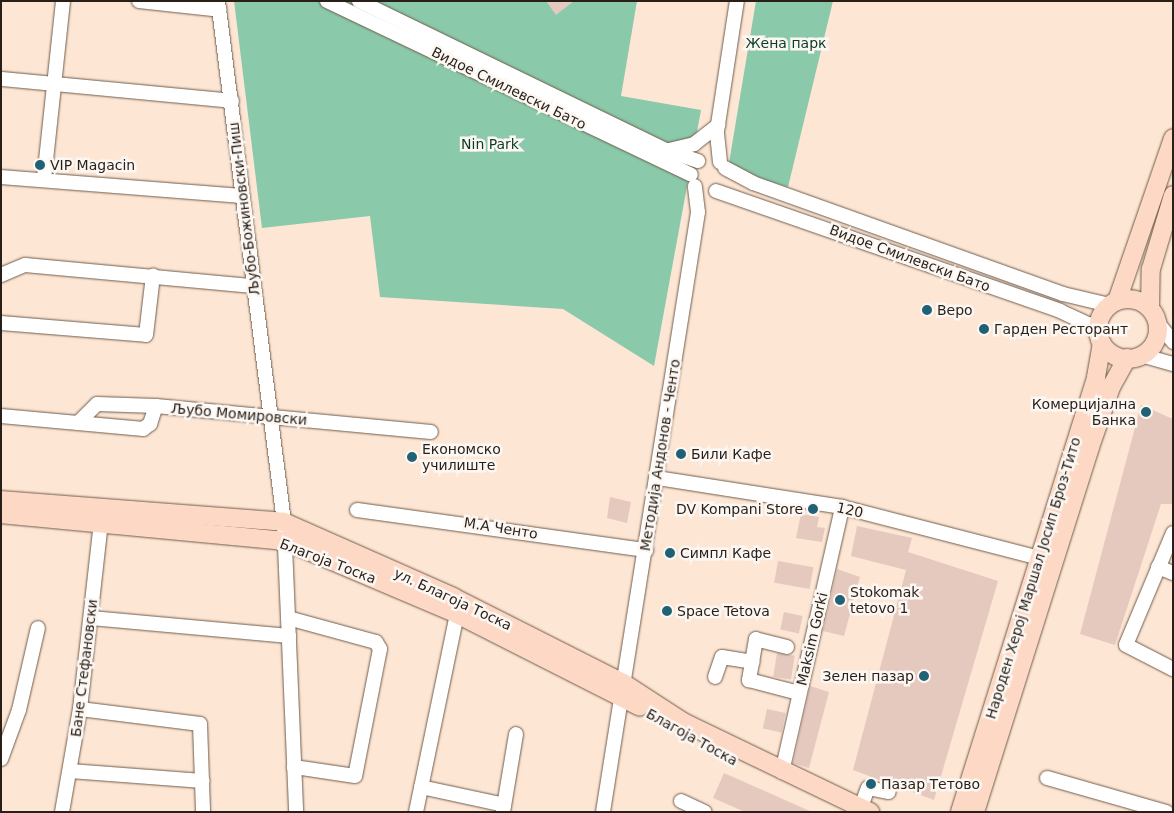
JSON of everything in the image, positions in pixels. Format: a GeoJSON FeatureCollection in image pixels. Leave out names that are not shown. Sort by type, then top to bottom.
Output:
{"type":"FeatureCollection","features":[{"type":"Feature","properties":{"kind":"main road","name":"Народен Херој Маршал Јосип Броз-Тито"},"geometry":{"type":"LineString","coordinates":[[960,812],[1096,377],[1101,339],[1100,318],[1113,303],[1173,138]]}},
{"type":"Feature","properties":{"kind":"main road","name":"Народен Херој Маршал Јосип Броз-Тито"},"geometry":{"type":"LineString","coordinates":[[975,812],[1090,447],[1111,387],[1134,357],[1153,344],[1151,269],[1173,195]]}},
{"type":"Feature","properties":{"kind":"main road"},"geometry":{"type":"LineString","coordinates":[[1113,303],[1134,300],[1153,315]]}},
{"type":"Feature","properties":{"kind":"main road"},"geometry":{"type":"LineString","coordinates":[[1101,339],[1134,357]]}},
{"type":"Feature","properties":{"kind":"main road","name":"ул. Благоја Тоска"},"geometry":{"type":"LineString","coordinates":[[1,500],[284,522],[453,597],[683,722],[782,772],[866,809]]}},
{"type":"Feature","properties":{"kind":"main road","name":"Благоја Тоска"},"geometry":{"type":"LineString","coordinates":[[1,514],[284,541],[457,614],[622,690],[732,761],[842,812]]}},
{"type":"Feature","properties":{"kind":"street"},"geometry":{"type":"LineString","coordinates":[[44,179],[56,84],[63,1]]}},
{"type":"Feature","properties":{"kind":"street"},"geometry":{"type":"LineString","coordinates":[[139,1],[219,6]]}},
{"type":"Feature","properties":{"kind":"street","name":"Видое Смилевски Бато"},"geometry":{"type":"LineString","coordinates":[[327,1],[714,192],[1060,311],[1088,324],[1101,339]]}},
{"type":"Feature","properties":{"kind":"street","name":"Видое Смилевски Бато"},"geometry":{"type":"LineString","coordinates":[[359,1],[666,150],[722,165],[753,183],[1063,294],[1113,303]]}},
{"type":"Feature","properties":{"kind":"street"},"geometry":{"type":"LineString","coordinates":[[722,165],[717,128],[736,1]]}},
{"type":"Feature","properties":{"kind":"street","name":"Љубо-Божиновски-Пиш"},"geometry":{"type":"LineString","coordinates":[[219,6],[284,522],[296,812]]}},
{"type":"Feature","properties":{"kind":"street"},"geometry":{"type":"LineString","coordinates":[[1,79],[232,101]]}},
{"type":"Feature","properties":{"kind":"street"},"geometry":{"type":"LineString","coordinates":[[693,181],[717,128]]}},
{"type":"Feature","properties":{"kind":"street"},"geometry":{"type":"LineString","coordinates":[[666,150],[694,144],[717,128]]}},
{"type":"Feature","properties":{"kind":"street","name":"Методија Андонов - Ченто"},"geometry":{"type":"LineString","coordinates":[[698,212],[725,182],[722,165]]}},
{"type":"Feature","properties":{"kind":"street"},"geometry":{"type":"LineString","coordinates":[[1,177],[242,196]]}},
{"type":"Feature","properties":{"kind":"street"},"geometry":{"type":"LineString","coordinates":[[1,183],[17,179]]}},
{"type":"Feature","properties":{"kind":"street","name":"Методија Андонов - Ченто"},"geometry":{"type":"LineString","coordinates":[[603,812],[658,478],[698,212],[693,181]]}},
{"type":"Feature","properties":{"kind":"street"},"geometry":{"type":"LineString","coordinates":[[1,275],[25,265],[153,275],[253,286]]}},
{"type":"Feature","properties":{"kind":"street"},"geometry":{"type":"LineString","coordinates":[[1,322],[146,335],[153,275]]}},
{"type":"Feature","properties":{"kind":"street"},"geometry":{"type":"LineString","coordinates":[[1153,315],[1173,342]]}},
{"type":"Feature","properties":{"kind":"street"},"geometry":{"type":"LineString","coordinates":[[1134,357],[1173,364]]}},
{"type":"Feature","properties":{"kind":"street"},"geometry":{"type":"LineString","coordinates":[[78,423],[97,404],[156,406]]}},
{"type":"Feature","properties":{"kind":"street","name":"Љубо Момировски"},"geometry":{"type":"LineString","coordinates":[[1,416],[143,430],[150,424],[156,406],[431,432]]}},
{"type":"Feature","properties":{"kind":"street","name":"120"},"geometry":{"type":"LineString","coordinates":[[658,478],[842,507],[1039,558]]}},
{"type":"Feature","properties":{"kind":"street","name":"Maksim Gorki"},"geometry":{"type":"LineString","coordinates":[[782,772],[842,507]]}},
{"type":"Feature","properties":{"kind":"street","name":"М.А Ченто"},"geometry":{"type":"LineString","coordinates":[[357,510],[646,550]]}},
{"type":"Feature","properties":{"kind":"street","name":"Бане Стефановски"},"geometry":{"type":"LineString","coordinates":[[62,812],[80,709],[101,523]]}},
{"type":"Feature","properties":{"kind":"street"},"geometry":{"type":"LineString","coordinates":[[1173,533],[1126,645],[1173,669]]}},
{"type":"Feature","properties":{"kind":"street"},"geometry":{"type":"LineString","coordinates":[[1158,567],[1173,573]]}},
{"type":"Feature","properties":{"kind":"street"},"geometry":{"type":"LineString","coordinates":[[416,812],[457,614]]}},
{"type":"Feature","properties":{"kind":"street"},"geometry":{"type":"LineString","coordinates":[[91,618],[289,636]]}},
{"type":"Feature","properties":{"kind":"street"},"geometry":{"type":"LineString","coordinates":[[288,618],[376,642],[380,649],[355,776],[294,767]]}},
{"type":"Feature","properties":{"kind":"street"},"geometry":{"type":"LineString","coordinates":[[1,759],[19,710],[38,628]]}},
{"type":"Feature","properties":{"kind":"street"},"geometry":{"type":"LineString","coordinates":[[787,646],[756,639],[749,680],[799,693]]}},
{"type":"Feature","properties":{"kind":"street"},"geometry":{"type":"LineString","coordinates":[[715,677],[722,657],[753,662]]}},
{"type":"Feature","properties":{"kind":"street"},"geometry":{"type":"LineString","coordinates":[[80,709],[195,721],[202,728],[203,812]]}},
{"type":"Feature","properties":{"kind":"street"},"geometry":{"type":"LineString","coordinates":[[421,787],[504,808],[516,734]]}},
{"type":"Feature","properties":{"kind":"street"},"geometry":{"type":"LineString","coordinates":[[70,771],[203,781]]}},
{"type":"Feature","properties":{"kind":"street"},"geometry":{"type":"LineString","coordinates":[[1047,778],[1166,812]]}},
{"type":"Feature","properties":{"kind":"street"},"geometry":{"type":"LineString","coordinates":[[866,809],[868,788],[889,792]]}},
{"type":"Feature","properties":{"kind":"street"},"geometry":{"type":"LineString","coordinates":[[681,801],[705,812]]}},
{"type":"Feature","properties":{"kind":"green space","name":"Nin Park"},"geometry":{"type":"Polygon","coordinates":[[[234,1],[637,1],[621,96],[701,110],[654,366],[563,309],[380,297],[370,216],[262,228],[234,1]]]}},
{"type":"Feature","properties":{"kind":"green space","name":"Жена парк"},"geometry":{"type":"Polygon","coordinates":[[[756,1],[833,1],[788,187],[728,169],[756,1]]]}},
{"type":"Feature","properties":{"kind":"building"},"geometry":{"type":"Polygon","coordinates":[[[546,1],[574,1],[556,15],[546,1]]]}},
{"type":"Feature","properties":{"kind":"building"},"geometry":{"type":"Polygon","coordinates":[[[1141,405],[1173,419],[1173,504],[1161,504],[1115,645],[1080,634],[1141,405]]]}},
{"type":"Feature","properties":{"kind":"building"},"geometry":{"type":"Polygon","coordinates":[[[610,497],[631,502],[627,523],[607,518],[610,497]]]}},
{"type":"Feature","properties":{"kind":"building"},"geometry":{"type":"Polygon","coordinates":[[[801,514],[819,517],[817,527],[825,528],[822,542],[796,538],[801,514]]]}},
{"type":"Feature","properties":{"kind":"building","name":"Зелен пазар"},"geometry":{"type":"Polygon","coordinates":[[[857,526],[912,538],[908,552],[998,581],[934,800],[853,770],[906,570],[851,556],[857,526]]]}},
{"type":"Feature","properties":{"kind":"building"},"geometry":{"type":"Polygon","coordinates":[[[778,561],[813,567],[810,589],[774,583],[778,561]]]}},
{"type":"Feature","properties":{"kind":"building"},"geometry":{"type":"Polygon","coordinates":[[[837,569],[860,577],[844,636],[823,631],[837,569]]]}},
{"type":"Feature","properties":{"kind":"building"},"geometry":{"type":"Polygon","coordinates":[[[784,612],[803,616],[799,634],[780,630],[784,612]]]}},
{"type":"Feature","properties":{"kind":"building"},"geometry":{"type":"Polygon","coordinates":[[[777,653],[795,656],[791,680],[773,677],[777,653]]]}},
{"type":"Feature","properties":{"kind":"building"},"geometry":{"type":"Polygon","coordinates":[[[810,686],[829,692],[809,768],[793,763],[810,686]]]}},
{"type":"Feature","properties":{"kind":"building"},"geometry":{"type":"Polygon","coordinates":[[[767,709],[786,713],[781,733],[763,729],[767,709]]]}},
{"type":"Feature","properties":{"kind":"building"},"geometry":{"type":"Polygon","coordinates":[[[724,773],[812,812],[745,812],[713,798],[724,773]]]}},
{"type":"Feature","properties":{"kind":"place","name":"VIP Magacin"},"geometry":{"type":"Point","coordinates":[40,165]}},
{"type":"Feature","properties":{"kind":"place","name":"Веро"},"geometry":{"type":"Point","coordinates":[927,310]}},
{"type":"Feature","properties":{"kind":"place","name":"Гарден Ресторант"},"geometry":{"type":"Point","coordinates":[984,329]}},
{"type":"Feature","properties":{"kind":"place","name":"Комерцијална Банка"},"geometry":{"type":"Point","coordinates":[1146,412]}},
{"type":"Feature","properties":{"kind":"place","name":"Били Кафе"},"geometry":{"type":"Point","coordinates":[681,454]}},
{"type":"Feature","properties":{"kind":"place","name":"Економско училиште"},"geometry":{"type":"Point","coordinates":[412,457]}},
{"type":"Feature","properties":{"kind":"place","name":"DV Kompani Store"},"geometry":{"type":"Point","coordinates":[813,509]}},
{"type":"Feature","properties":{"kind":"place","name":"Симпл Кафе"},"geometry":{"type":"Point","coordinates":[670,553]}},
{"type":"Feature","properties":{"kind":"place","name":"Stokomak tetovo 1"},"geometry":{"type":"Point","coordinates":[840,600]}},
{"type":"Feature","properties":{"kind":"place","name":"Space Tetova"},"geometry":{"type":"Point","coordinates":[667,611]}},
{"type":"Feature","properties":{"kind":"place","name":"Зелен пазар"},"geometry":{"type":"Point","coordinates":[924,676]}},
{"type":"Feature","properties":{"kind":"place","name":"Пазар Тетово"},"geometry":{"type":"Point","coordinates":[871,784]}}]}
